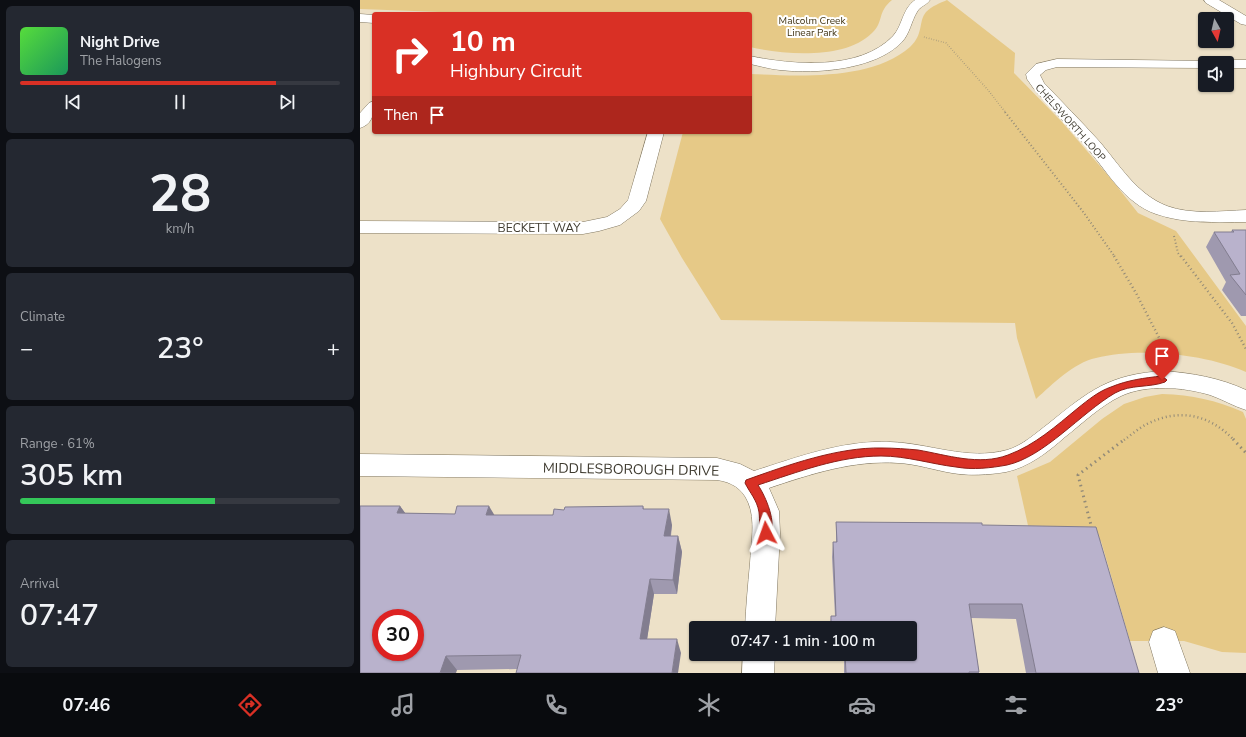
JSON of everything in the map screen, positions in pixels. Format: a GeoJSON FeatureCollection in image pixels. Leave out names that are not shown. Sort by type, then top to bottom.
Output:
{"type":"FeatureCollection","features":[{"type":"Feature","properties":{"kind":"street"},"geometry":{"type":"LineString","coordinates":[[754,61],[804,62],[842,58],[861,53],[885,40],[890,34],[898,12],[912,0]]}},
{"type":"Feature","properties":{"kind":"street"},"geometry":{"type":"LineString","coordinates":[[754,61],[779,66],[817,67],[844,63],[874,54],[896,40],[904,28],[907,15],[912,8],[924,0]]}},
{"type":"Feature","properties":{"kind":"street"},"geometry":{"type":"LineString","coordinates":[[1210,0],[1246,21]]}},
{"type":"Feature","properties":{"kind":"street"},"geometry":{"type":"LineString","coordinates":[[360,18],[372,19]]}},
{"type":"Feature","properties":{"kind":"street","name":"CHELSWORTH LOOP"},"geometry":{"type":"LineString","coordinates":[[1198,64],[1057,63],[1041,67],[1033,74],[1034,80],[1038,86],[1076,125],[1141,200],[1162,211],[1176,214],[1193,216],[1246,216]]}},
{"type":"Feature","properties":{"kind":"street"},"geometry":{"type":"LineString","coordinates":[[1234,64],[1246,64]]}},
{"type":"Feature","properties":{"kind":"street"},"geometry":{"type":"LineString","coordinates":[[360,123],[372,108]]}},
{"type":"Feature","properties":{"kind":"street","name":"BECKETT WAY"},"geometry":{"type":"LineString","coordinates":[[360,227],[583,228],[613,222],[632,209],[637,201],[655,134]]}},
{"type":"Feature","properties":{"kind":"street"},"geometry":{"type":"LineString","coordinates":[[750,483],[806,465],[847,455],[881,452],[917,455],[957,463],[983,464],[1008,460],[1036,447],[1093,402],[1114,390],[1137,382],[1162,380],[1192,383],[1214,388],[1246,400]]}},
{"type":"Feature","properties":{"kind":"street","name":"MIDDLESBOROUGH DRIVE"},"geometry":{"type":"LineString","coordinates":[[360,465],[717,469],[740,475],[750,483],[758,495],[764,511],[766,533],[760,621]]}},
{"type":"Feature","properties":{"kind":"street"},"geometry":{"type":"LineString","coordinates":[[1164,642],[1174,673]]}},
{"type":"Feature","properties":{"kind":"street"},"geometry":{"type":"LineString","coordinates":[[758,673],[759,661]]}},
{"type":"Feature","properties":{"kind":"path"},"geometry":{"type":"LineString","coordinates":[[921,37],[932,38],[946,43],[988,90],[1106,244],[1136,293],[1168,355]]}},
{"type":"Feature","properties":{"kind":"path"},"geometry":{"type":"LineString","coordinates":[[1174,233],[1175,246],[1178,253],[1232,323],[1246,349]]}},
{"type":"Feature","properties":{"kind":"path"},"geometry":{"type":"LineString","coordinates":[[1094,536],[1078,475],[1146,424],[1174,415],[1197,416],[1226,432],[1246,453]]}},
{"type":"Feature","properties":{"kind":"green space","name":"Malcolm Creek Linear Park"},"geometry":{"type":"Polygon","coordinates":[[[360,0],[892,0],[884,9],[876,29],[860,42],[846,48],[814,53],[780,52],[752,47],[752,12],[441,12],[360,9],[360,0]]]}},
{"type":"Feature","properties":{"kind":"green space"},"geometry":{"type":"Polygon","coordinates":[[[947,0],[1015,53],[1014,73],[1062,122],[1138,213],[1176,231],[1246,326],[1246,372],[1212,361],[1172,354],[1132,353],[1113,355],[1096,358],[1079,364],[1056,381],[1036,399],[1017,338],[1015,323],[721,320],[682,258],[660,219],[682,134],[752,134],[752,74],[833,74],[875,66],[894,58],[910,47],[919,33],[922,20],[926,12],[933,6],[947,0]]]}},
{"type":"Feature","properties":{"kind":"green space"},"geometry":{"type":"Polygon","coordinates":[[[1162,394],[1194,397],[1213,401],[1243,412],[1246,419],[1246,653],[1222,652],[1184,641],[1130,641],[1101,541],[1031,539],[1017,476],[1050,462],[1102,419],[1124,404],[1145,397],[1162,394]]]}},
{"type":"Feature","properties":{"kind":"building"},"geometry":{"type":"Polygon","coordinates":[[[1232,230],[1246,230],[1246,295],[1230,275],[1240,274],[1214,232],[1234,232],[1232,230]]]}},
{"type":"Feature","properties":{"kind":"building"},"geometry":{"type":"Polygon","coordinates":[[[360,506],[400,506],[397,513],[455,514],[457,506],[489,506],[486,515],[553,515],[554,509],[564,510],[565,507],[643,506],[643,509],[669,509],[664,536],[678,536],[673,580],[650,579],[640,639],[677,639],[672,673],[516,673],[521,655],[446,656],[440,673],[360,673],[360,506]]]}},
{"type":"Feature","properties":{"kind":"building"},"geometry":{"type":"Polygon","coordinates":[[[836,522],[982,523],[982,525],[1096,527],[1139,673],[1036,673],[1022,604],[969,604],[979,672],[846,673],[845,661],[917,661],[917,621],[831,621],[831,616],[836,616],[833,542],[837,542],[836,522]]]}},
{"type":"Feature","properties":{"kind":"route"},"geometry":{"type":"LineString","coordinates":[[766,533],[764,511],[758,495],[750,483],[806,465],[847,455],[881,452],[917,455],[957,463],[983,464],[1008,460],[1036,447],[1093,402],[1114,390],[1137,382],[1162,380]]}}]}
